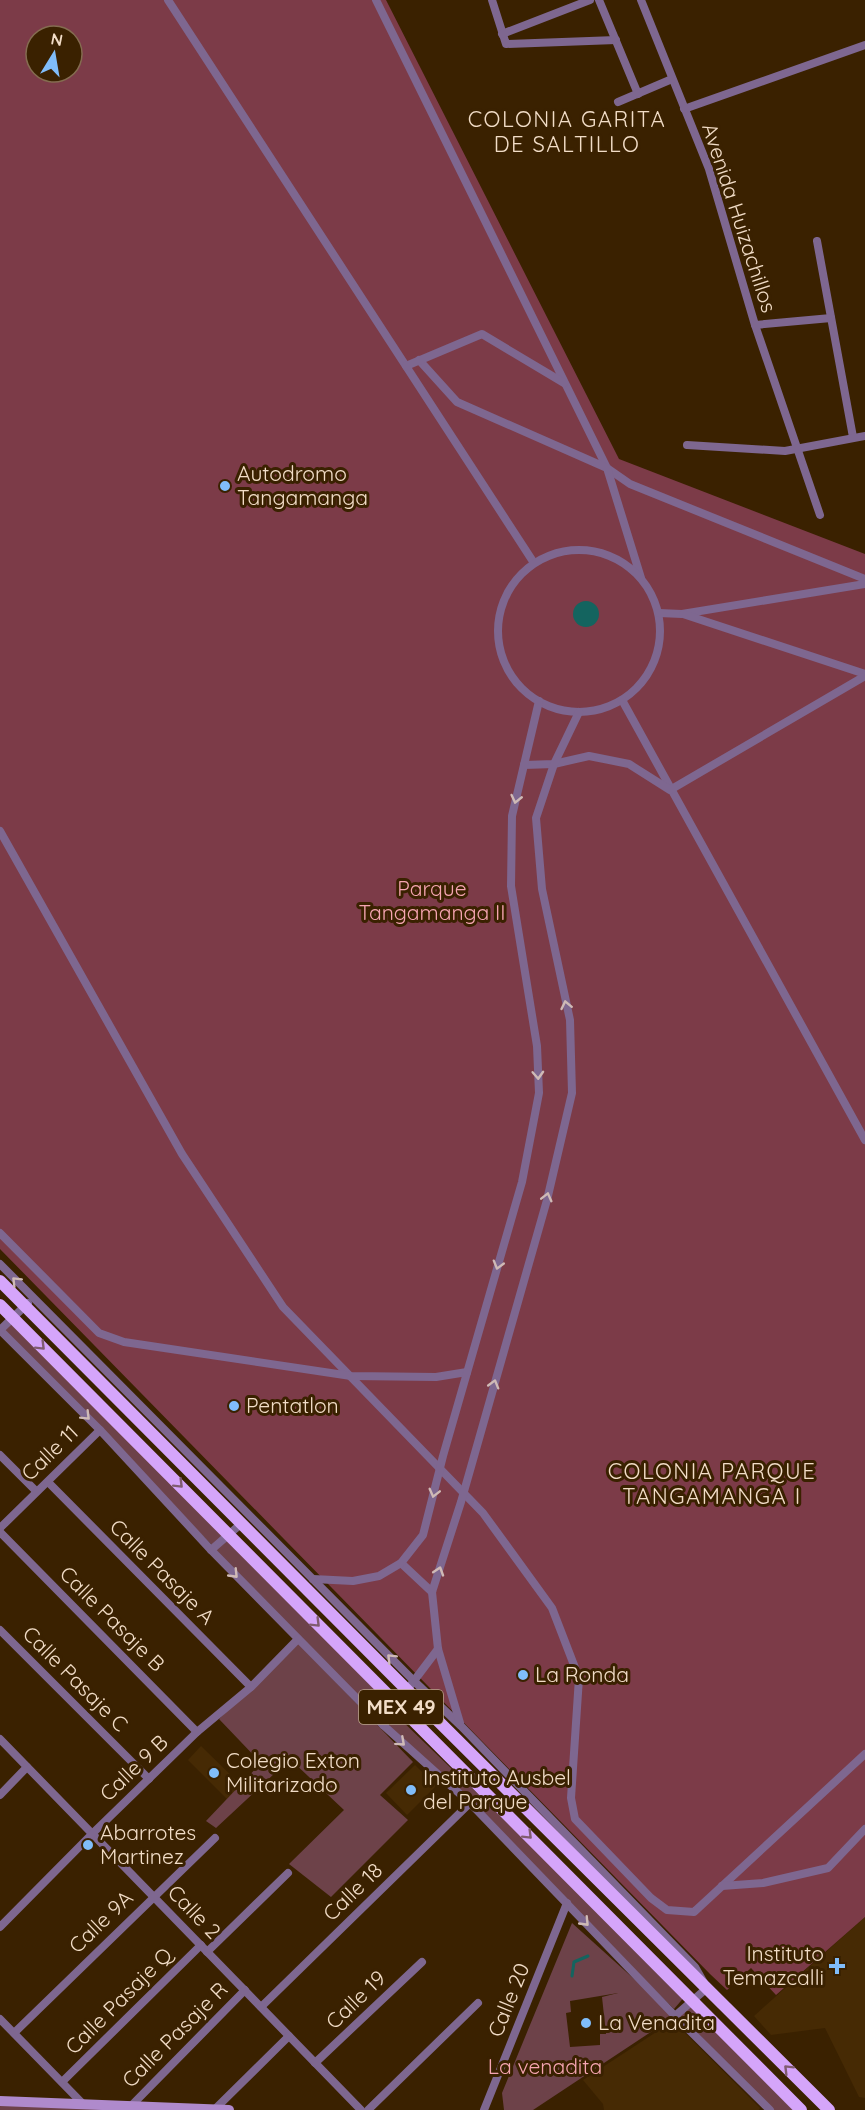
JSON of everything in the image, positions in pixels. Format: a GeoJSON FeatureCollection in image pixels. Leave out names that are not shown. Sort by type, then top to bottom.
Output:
{"type":"FeatureCollection","features":[{"type":"Feature","properties":{"kind":"main road","name":"MEX 49"},"geometry":{"type":"LineString","coordinates":[[0,1281],[29,1301],[294,1576],[481,1755],[596,1871],[706,1988],[829,2110]]}},
{"type":"Feature","properties":{"kind":"main road","name":"MEX 49"},"geometry":{"type":"LineString","coordinates":[[0,1305],[797,2108]]}},
{"type":"Feature","properties":{"kind":"main road"},"geometry":{"type":"LineString","coordinates":[[0,2101],[229,2110]]}},
{"type":"Feature","properties":{"kind":"street"},"geometry":{"type":"LineString","coordinates":[[168,0],[534,563]]}},
{"type":"Feature","properties":{"kind":"street"},"geometry":{"type":"LineString","coordinates":[[376,0],[607,468],[641,578]]}},
{"type":"Feature","properties":{"kind":"street"},"geometry":{"type":"LineString","coordinates":[[492,0],[506,44],[616,40]]}},
{"type":"Feature","properties":{"kind":"street"},"geometry":{"type":"LineString","coordinates":[[502,34],[590,0]]}},
{"type":"Feature","properties":{"kind":"street"},"geometry":{"type":"LineString","coordinates":[[599,0],[638,94]]}},
{"type":"Feature","properties":{"kind":"street","name":"Avenida Huizachillos"},"geometry":{"type":"LineString","coordinates":[[641,0],[709,169],[755,325],[820,515]]}},
{"type":"Feature","properties":{"kind":"street"},"geometry":{"type":"LineString","coordinates":[[684,109],[865,45]]}},
{"type":"Feature","properties":{"kind":"street"},"geometry":{"type":"LineString","coordinates":[[618,102],[672,79]]}},
{"type":"Feature","properties":{"kind":"street"},"geometry":{"type":"LineString","coordinates":[[817,241],[853,438]]}},
{"type":"Feature","properties":{"kind":"street"},"geometry":{"type":"LineString","coordinates":[[755,325],[831,318]]}},
{"type":"Feature","properties":{"kind":"street"},"geometry":{"type":"LineString","coordinates":[[406,366],[482,334],[565,384]]}},
{"type":"Feature","properties":{"kind":"street"},"geometry":{"type":"LineString","coordinates":[[419,360],[457,402],[607,468],[630,484],[865,581]]}},
{"type":"Feature","properties":{"kind":"street"},"geometry":{"type":"LineString","coordinates":[[687,445],[785,452],[865,436]]}},
{"type":"Feature","properties":{"kind":"street"},"geometry":{"type":"LineString","coordinates":[[570,550],[590,550],[609,555],[626,564],[641,578],[652,594],[659,613],[660,634],[657,656],[649,673],[637,688],[622,700],[601,708],[579,711],[552,707],[528,694],[510,673],[501,653],[498,632],[500,611],[508,591],[521,574],[534,563],[551,554],[570,550]]}},
{"type":"Feature","properties":{"kind":"street"},"geometry":{"type":"LineString","coordinates":[[659,613],[682,614],[865,581]]}},
{"type":"Feature","properties":{"kind":"street"},"geometry":{"type":"LineString","coordinates":[[682,614],[865,675]]}},
{"type":"Feature","properties":{"kind":"street"},"geometry":{"type":"LineString","coordinates":[[670,790],[865,675]]}},
{"type":"Feature","properties":{"kind":"street"},"geometry":{"type":"LineString","coordinates":[[622,700],[865,1140]]}},
{"type":"Feature","properties":{"kind":"street"},"geometry":{"type":"LineString","coordinates":[[294,1576],[353,1581],[379,1576],[401,1563],[423,1534],[522,1182],[539,1093],[537,1046],[511,886],[512,816],[539,701]]}},
{"type":"Feature","properties":{"kind":"street"},"geometry":{"type":"LineString","coordinates":[[461,1726],[438,1649],[432,1592],[463,1494],[547,1200],[572,1093],[570,1020],[542,889],[536,818],[554,764],[579,711]]}},
{"type":"Feature","properties":{"kind":"street"},"geometry":{"type":"LineString","coordinates":[[524,765],[554,764],[588,756],[629,764],[670,790]]}},
{"type":"Feature","properties":{"kind":"street"},"geometry":{"type":"LineString","coordinates":[[0,831],[182,1154],[283,1307],[483,1513],[552,1608],[579,1678],[571,1798],[575,1819],[651,1898],[667,1910],[693,1912],[865,1754]]}},
{"type":"Feature","properties":{"kind":"street"},"geometry":{"type":"LineString","coordinates":[[0,1233],[99,1333],[124,1342],[351,1376],[436,1377],[467,1372]]}},
{"type":"Feature","properties":{"kind":"street"},"geometry":{"type":"LineString","coordinates":[[0,1264],[29,1301],[313,1579],[411,1686],[461,1726],[481,1755]]}},
{"type":"Feature","properties":{"kind":"street"},"geometry":{"type":"LineString","coordinates":[[29,1301],[0,1330],[100,1430],[211,1550],[298,1639],[383,1725],[470,1803],[675,2016],[770,2110]]}},
{"type":"Feature","properties":{"kind":"street","name":"Calle 11"},"geometry":{"type":"LineString","coordinates":[[0,1527],[100,1430]]}},
{"type":"Feature","properties":{"kind":"street"},"geometry":{"type":"LineString","coordinates":[[0,1455],[36,1491]]}},
{"type":"Feature","properties":{"kind":"street","name":"Calle Pasaje A"},"geometry":{"type":"LineString","coordinates":[[48,1482],[251,1687]]}},
{"type":"Feature","properties":{"kind":"street"},"geometry":{"type":"LineString","coordinates":[[211,1550],[242,1523]]}},
{"type":"Feature","properties":{"kind":"street","name":"Calle Pasaje B"},"geometry":{"type":"LineString","coordinates":[[0,1532],[197,1732]]}},
{"type":"Feature","properties":{"kind":"street"},"geometry":{"type":"LineString","coordinates":[[401,1563],[432,1592]]}},
{"type":"Feature","properties":{"kind":"street","name":"Calle Pasaje C"},"geometry":{"type":"LineString","coordinates":[[0,1630],[149,1779]]}},
{"type":"Feature","properties":{"kind":"street","name":"Calle 9 B"},"geometry":{"type":"LineString","coordinates":[[0,1927],[197,1732],[251,1687],[298,1639]]}},
{"type":"Feature","properties":{"kind":"street"},"geometry":{"type":"LineString","coordinates":[[383,1725],[400,1706],[411,1686],[438,1649]]}},
{"type":"Feature","properties":{"kind":"street","name":"Calle 2"},"geometry":{"type":"LineString","coordinates":[[0,1739],[361,2110]]}},
{"type":"Feature","properties":{"kind":"street"},"geometry":{"type":"LineString","coordinates":[[0,1795],[27,1767]]}},
{"type":"Feature","properties":{"kind":"street","name":"Calle 18"},"geometry":{"type":"LineString","coordinates":[[261,2007],[470,1803]]}},
{"type":"Feature","properties":{"kind":"street"},"geometry":{"type":"LineString","coordinates":[[722,1886],[763,1883],[828,1868],[865,1829]]}},
{"type":"Feature","properties":{"kind":"street","name":"Calle 9A"},"geometry":{"type":"LineString","coordinates":[[14,2033],[214,1838]]}},
{"type":"Feature","properties":{"kind":"street"},"geometry":{"type":"LineString","coordinates":[[207,1952],[288,1874]]}},
{"type":"Feature","properties":{"kind":"street","name":"Calle 20"},"geometry":{"type":"LineString","coordinates":[[484,2110],[567,1903]]}},
{"type":"Feature","properties":{"kind":"street","name":"Calle Pasaje Q"},"geometry":{"type":"LineString","coordinates":[[62,2082],[201,1945]]}},
{"type":"Feature","properties":{"kind":"street","name":"Calle 19"},"geometry":{"type":"LineString","coordinates":[[315,2063],[422,1962]]}},
{"type":"Feature","properties":{"kind":"street"},"geometry":{"type":"LineString","coordinates":[[675,2016],[706,1988]]}},
{"type":"Feature","properties":{"kind":"street","name":"Calle Pasaje R"},"geometry":{"type":"LineString","coordinates":[[132,2105],[245,1990]]}},
{"type":"Feature","properties":{"kind":"street"},"geometry":{"type":"LineString","coordinates":[[368,2110],[478,2003]]}},
{"type":"Feature","properties":{"kind":"street"},"geometry":{"type":"LineString","coordinates":[[0,2019],[83,2104]]}},
{"type":"Feature","properties":{"kind":"street"},"geometry":{"type":"LineString","coordinates":[[215,2109],[288,2036]]}},
{"type":"Feature","properties":{"kind":"shaded area","name":"Colegio Exton Militarizado"},"geometry":{"type":"Polygon","coordinates":[[[201,1746],[241,1785],[227,1799],[188,1760],[201,1746]]]}},
{"type":"Feature","properties":{"kind":"shaded area","name":"Instituto Ausbel del Parque"},"geometry":{"type":"Polygon","coordinates":[[[415,1765],[436,1786],[407,1815],[386,1793],[415,1765]]]}},
{"type":"Feature","properties":{"kind":"shaded area","name":"Instituto Temazcalli"},"geometry":{"type":"Polygon","coordinates":[[[865,1917],[865,2098],[859,2097],[825,2028],[771,2035],[754,2016],[865,1917]]]}},
{"type":"Feature","properties":{"kind":"shaded area"},"geometry":{"type":"Polygon","coordinates":[[[673,2021],[760,2108],[759,2110],[604,2110],[603,2104],[583,2080],[673,2021]]]}},
{"type":"Feature","properties":{"kind":"green space","name":"Parque Tangamanga II"},"geometry":{"type":"Polygon","coordinates":[[[0,0],[386,0],[619,459],[865,554],[865,1917],[776,1995],[751,1968],[727,1990],[0,1249],[0,0]]]}},
{"type":"Feature","properties":{"kind":"green space"},"geometry":{"type":"Polygon","coordinates":[[[11,1324],[223,1536],[212,1545],[2,1332],[11,1324]]]}},
{"type":"Feature","properties":{"kind":"green space"},"geometry":{"type":"Polygon","coordinates":[[[227,1540],[393,1708],[382,1721],[213,1548],[227,1540]]]}},
{"type":"Feature","properties":{"kind":"green space"},"geometry":{"type":"Polygon","coordinates":[[[298,1643],[413,1762],[380,1795],[408,1820],[331,1897],[289,1864],[344,1810],[290,1759],[216,1828],[206,1821],[261,1763],[219,1719],[298,1643]]]}},
{"type":"Feature","properties":{"kind":"green space"},"geometry":{"type":"Polygon","coordinates":[[[397,1716],[686,1995],[674,2009],[389,1726],[397,1716]]]}},
{"type":"Feature","properties":{"kind":"green space","name":"La venadita"},"geometry":{"type":"Polygon","coordinates":[[[572,1923],[675,2016],[533,2110],[504,2110],[502,2093],[572,1923]],[[618,1993],[570,2001],[571,2012],[566,2013],[570,2047],[600,2045],[600,2034],[606,2034],[602,1997],[618,1993]]]}},
{"type":"Feature","properties":{"kind":"green space"},"geometry":{"type":"Polygon","coordinates":[[[690,2006],[793,2110],[770,2110],[677,2018],[690,2006]]]}},
{"type":"Feature","properties":{"kind":"green space"},"geometry":{"type":"Polygon","coordinates":[[[0,2104],[169,2110],[0,2110],[0,2104]]]}},
{"type":"Feature","properties":{"kind":"water"},"geometry":{"type":"Polygon","coordinates":[[[586,601],[595,605],[599,614],[595,623],[586,627],[577,623],[573,614],[577,605],[586,601]]]}},
{"type":"Feature","properties":{"kind":"waterway"},"geometry":{"type":"LineString","coordinates":[[572,1976],[574,1962],[588,1956]]}},
{"type":"Feature","properties":{"kind":"place","name":"Autodromo Tangamanga"},"geometry":{"type":"Point","coordinates":[225,486]}},
{"type":"Feature","properties":{"kind":"place","name":"Pentatlon"},"geometry":{"type":"Point","coordinates":[234,1406]}},
{"type":"Feature","properties":{"kind":"place","name":"La Ronda"},"geometry":{"type":"Point","coordinates":[523,1675]}},
{"type":"Feature","properties":{"kind":"place","name":"Colegio Exton Militarizado"},"geometry":{"type":"Point","coordinates":[214,1773]}},
{"type":"Feature","properties":{"kind":"place","name":"Instituto Ausbel del Parque"},"geometry":{"type":"Point","coordinates":[411,1790]}},
{"type":"Feature","properties":{"kind":"place","name":"Abarrotes Martinez"},"geometry":{"type":"Point","coordinates":[88,1845]}},
{"type":"Feature","properties":{"kind":"place","name":"Instituto Temazcalli"},"geometry":{"type":"Point","coordinates":[837,1966]}},
{"type":"Feature","properties":{"kind":"place","name":"La Venadita"},"geometry":{"type":"Point","coordinates":[586,2023]}},
{"type":"Feature","properties":{"kind":"district","name":"COLONIA GARITA DE SALTILLO"},"geometry":{"type":"Point","coordinates":[567,132]}},
{"type":"Feature","properties":{"kind":"district","name":"COLONIA PARQUE TANGAMANGA I"},"geometry":{"type":"Point","coordinates":[712,1484]}}]}
